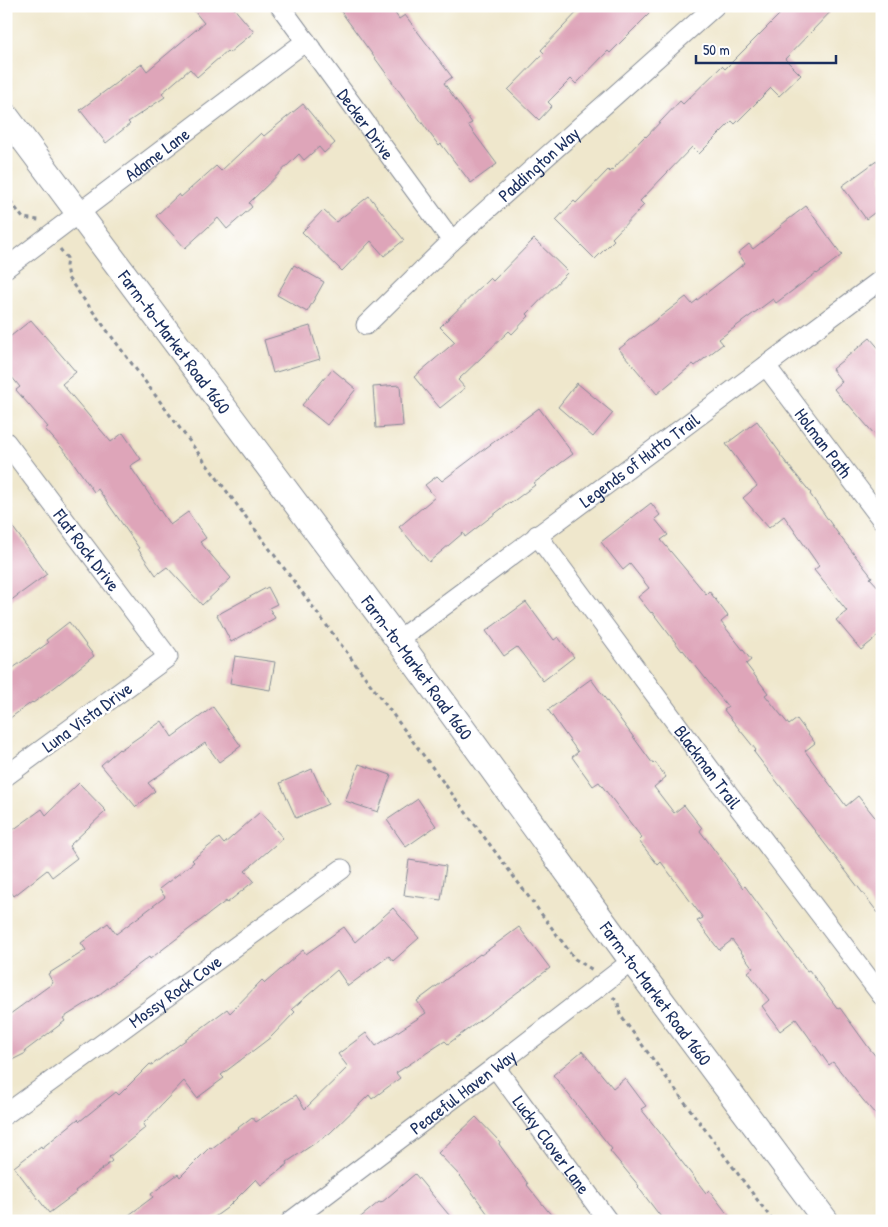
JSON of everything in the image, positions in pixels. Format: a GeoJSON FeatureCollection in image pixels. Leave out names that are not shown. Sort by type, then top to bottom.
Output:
{"type":"FeatureCollection","features":[{"type":"Feature","properties":{"kind":"main road","name":"Farm-to-Market Road 1660"},"geometry":{"type":"LineString","coordinates":[[6,116],[398,640],[632,961],[826,1221]]}},
{"type":"Feature","properties":{"kind":"street","name":"Decker Drive"},"geometry":{"type":"LineString","coordinates":[[280,6],[452,241]]}},
{"type":"Feature","properties":{"kind":"street","name":"Paddington Way"},"geometry":{"type":"LineString","coordinates":[[366,325],[452,241],[715,6]]}},
{"type":"Feature","properties":{"kind":"street","name":"Adame Lane"},"geometry":{"type":"LineString","coordinates":[[6,268],[306,41]]}},
{"type":"Feature","properties":{"kind":"street","name":"Legends of Hutto Trail"},"geometry":{"type":"LineString","coordinates":[[398,640],[882,279]]}},
{"type":"Feature","properties":{"kind":"street","name":"Holman Path"},"geometry":{"type":"LineString","coordinates":[[766,366],[882,520]]}},
{"type":"Feature","properties":{"kind":"street","name":"Flat Rock Drive"},"geometry":{"type":"LineString","coordinates":[[6,442],[168,658]]}},
{"type":"Feature","properties":{"kind":"street","name":"Blackman Trail"},"geometry":{"type":"LineString","coordinates":[[538,535],[718,780],[882,996]]}},
{"type":"Feature","properties":{"kind":"street","name":"Luna Vista Drive"},"geometry":{"type":"LineString","coordinates":[[6,776],[168,658]]}},
{"type":"Feature","properties":{"kind":"street","name":"Mossy Rock Cove"},"geometry":{"type":"LineString","coordinates":[[6,1114],[342,869]]}},
{"type":"Feature","properties":{"kind":"street","name":"Peaceful Haven Way"},"geometry":{"type":"LineString","coordinates":[[290,1221],[632,961]]}},
{"type":"Feature","properties":{"kind":"street","name":"Lucky Clover Lane"},"geometry":{"type":"LineString","coordinates":[[495,1067],[608,1221]]}},
{"type":"Feature","properties":{"kind":"path"},"geometry":{"type":"LineString","coordinates":[[6,195],[23,218],[38,220]]}},
{"type":"Feature","properties":{"kind":"path"},"geometry":{"type":"LineString","coordinates":[[67,258],[68,278],[575,958],[592,969]]}},
{"type":"Feature","properties":{"kind":"path"},"geometry":{"type":"LineString","coordinates":[[618,1003],[620,1015],[773,1221]]}},
{"type":"Feature","properties":{"kind":"building"},"geometry":{"type":"Polygon","coordinates":[[[190,6],[232,6],[254,32],[229,53],[227,51],[197,77],[190,69],[162,93],[165,97],[128,122],[130,124],[106,143],[80,110],[142,64],[147,71],[204,23],[190,6]]]}},
{"type":"Feature","properties":{"kind":"building"},"geometry":{"type":"Polygon","coordinates":[[[337,6],[390,6],[399,19],[405,15],[452,77],[444,83],[472,123],[468,125],[497,164],[471,183],[441,144],[439,146],[337,6]]]}},
{"type":"Feature","properties":{"kind":"building"},"geometry":{"type":"Polygon","coordinates":[[[583,6],[657,6],[610,53],[608,51],[576,84],[571,79],[548,102],[552,106],[539,120],[508,90],[544,53],[541,50],[583,6]]]}},
{"type":"Feature","properties":{"kind":"building"},"geometry":{"type":"Polygon","coordinates":[[[788,6],[836,6],[785,59],[801,75],[779,96],[771,88],[735,124],[732,121],[699,154],[692,147],[640,201],[644,205],[612,238],[614,240],[595,259],[556,220],[574,201],[576,203],[608,170],[610,172],[680,101],[683,104],[722,66],[725,69],[788,6]]]}},
{"type":"Feature","properties":{"kind":"building"},"geometry":{"type":"Polygon","coordinates":[[[303,104],[335,143],[324,153],[319,147],[304,160],[299,154],[249,203],[252,207],[227,229],[218,218],[185,248],[156,216],[179,194],[181,197],[216,166],[221,171],[261,133],[264,136],[303,104]]]}},
{"type":"Feature","properties":{"kind":"building"},"geometry":{"type":"Polygon","coordinates":[[[882,157],[882,207],[866,219],[842,186],[882,157]]]}},
{"type":"Feature","properties":{"kind":"building"},"geometry":{"type":"Polygon","coordinates":[[[369,196],[404,240],[384,256],[371,241],[342,271],[302,232],[323,210],[336,222],[369,196]]]}},
{"type":"Feature","properties":{"kind":"building"},"geometry":{"type":"Polygon","coordinates":[[[806,206],[842,255],[776,303],[773,299],[719,339],[723,344],[695,366],[693,364],[657,394],[619,349],[686,297],[692,304],[745,263],[738,253],[749,244],[753,249],[806,206]]]}},
{"type":"Feature","properties":{"kind":"building"},"geometry":{"type":"Polygon","coordinates":[[[534,239],[568,272],[527,314],[529,316],[512,334],[509,331],[458,380],[465,388],[440,408],[414,377],[455,342],[440,327],[490,278],[493,281],[534,239]]]}},
{"type":"Feature","properties":{"kind":"building"},"geometry":{"type":"Polygon","coordinates":[[[294,265],[324,282],[307,312],[277,295],[294,265]]]}},
{"type":"Feature","properties":{"kind":"building"},"geometry":{"type":"Polygon","coordinates":[[[31,320],[76,372],[62,384],[111,442],[123,433],[141,459],[130,466],[170,525],[188,512],[206,538],[200,542],[231,578],[202,605],[167,567],[156,575],[98,489],[94,492],[68,455],[45,429],[48,427],[16,390],[20,387],[6,370],[6,340],[31,320]]]}},
{"type":"Feature","properties":{"kind":"building"},"geometry":{"type":"Polygon","coordinates":[[[310,326],[320,359],[273,373],[264,340],[310,326]]]}},
{"type":"Feature","properties":{"kind":"building"},"geometry":{"type":"Polygon","coordinates":[[[870,338],[882,352],[882,443],[834,389],[842,382],[832,369],[870,338]]]}},
{"type":"Feature","properties":{"kind":"building"},"geometry":{"type":"Polygon","coordinates":[[[332,369],[356,389],[327,425],[302,405],[332,369]]]}},
{"type":"Feature","properties":{"kind":"building"},"geometry":{"type":"Polygon","coordinates":[[[577,383],[613,413],[593,437],[558,407],[577,383]]]}},
{"type":"Feature","properties":{"kind":"building"},"geometry":{"type":"Polygon","coordinates":[[[400,385],[403,426],[376,428],[373,387],[400,385]]]}},
{"type":"Feature","properties":{"kind":"building"},"geometry":{"type":"Polygon","coordinates":[[[539,408],[573,454],[465,537],[463,533],[429,562],[399,527],[435,497],[425,485],[437,476],[442,481],[539,408]]]}},
{"type":"Feature","properties":{"kind":"building"},"geometry":{"type":"Polygon","coordinates":[[[757,421],[780,455],[811,493],[839,535],[872,577],[870,578],[882,591],[882,633],[861,650],[836,620],[847,611],[814,570],[819,566],[784,516],[769,528],[743,498],[757,486],[726,444],[757,421]]]}},
{"type":"Feature","properties":{"kind":"building"},"geometry":{"type":"Polygon","coordinates":[[[651,503],[660,515],[655,519],[668,535],[661,540],[706,594],[709,591],[728,616],[721,622],[751,660],[746,664],[768,693],[765,695],[789,725],[797,719],[815,743],[805,751],[846,806],[858,796],[882,826],[882,918],[754,752],[756,750],[724,710],[728,707],[638,597],[649,588],[630,564],[623,570],[601,542],[651,503]]]}},
{"type":"Feature","properties":{"kind":"building"},"geometry":{"type":"Polygon","coordinates":[[[6,518],[47,574],[6,604],[6,518]]]}},
{"type":"Feature","properties":{"kind":"building"},"geometry":{"type":"Polygon","coordinates":[[[268,587],[277,604],[269,608],[275,618],[231,642],[217,615],[268,587]]]}},
{"type":"Feature","properties":{"kind":"building"},"geometry":{"type":"Polygon","coordinates":[[[526,602],[554,640],[558,637],[574,657],[543,681],[517,647],[504,656],[486,631],[526,602]]]}},
{"type":"Feature","properties":{"kind":"building"},"geometry":{"type":"Polygon","coordinates":[[[69,622],[94,656],[55,687],[6,721],[6,673],[48,643],[46,640],[69,622]]]}},
{"type":"Feature","properties":{"kind":"building"},"geometry":{"type":"Polygon","coordinates":[[[235,656],[275,662],[270,690],[230,683],[235,656]]]}},
{"type":"Feature","properties":{"kind":"building"},"geometry":{"type":"Polygon","coordinates":[[[591,679],[653,764],[655,762],[666,777],[654,787],[674,813],[684,805],[702,828],[700,831],[743,888],[745,886],[807,971],[809,970],[838,1009],[840,1008],[882,1064],[882,1122],[833,1062],[829,1065],[796,1019],[780,1031],[762,1006],[769,1000],[748,972],[753,968],[732,940],[719,950],[697,921],[703,918],[661,862],[658,865],[639,841],[642,838],[599,782],[593,786],[572,757],[578,752],[548,710],[591,679]]]}},
{"type":"Feature","properties":{"kind":"building"},"geometry":{"type":"Polygon","coordinates":[[[213,707],[241,746],[219,762],[205,743],[148,783],[155,791],[136,807],[101,765],[119,749],[162,721],[172,737],[213,707]]]}},
{"type":"Feature","properties":{"kind":"building"},"geometry":{"type":"Polygon","coordinates":[[[359,764],[391,775],[378,812],[345,801],[359,764]]]}},
{"type":"Feature","properties":{"kind":"building"},"geometry":{"type":"Polygon","coordinates":[[[312,769],[328,804],[296,818],[280,783],[312,769]]]}},
{"type":"Feature","properties":{"kind":"building"},"geometry":{"type":"Polygon","coordinates":[[[79,783],[106,811],[69,846],[77,858],[52,877],[47,870],[14,896],[6,885],[6,835],[42,809],[46,815],[79,783]]]}},
{"type":"Feature","properties":{"kind":"building"},"geometry":{"type":"Polygon","coordinates":[[[418,799],[436,826],[406,847],[387,820],[418,799]]]}},
{"type":"Feature","properties":{"kind":"building"},"geometry":{"type":"Polygon","coordinates":[[[260,812],[283,838],[245,871],[254,881],[150,959],[149,957],[101,994],[63,1018],[65,1021],[25,1051],[26,1053],[6,1063],[6,1017],[53,983],[48,974],[86,950],[81,943],[108,923],[116,934],[165,897],[159,889],[194,862],[192,860],[219,838],[224,844],[260,812]]]}},
{"type":"Feature","properties":{"kind":"building"},"geometry":{"type":"Polygon","coordinates":[[[409,860],[446,866],[441,900],[404,895],[409,860]]]}},
{"type":"Feature","properties":{"kind":"building"},"geometry":{"type":"Polygon","coordinates":[[[393,908],[419,938],[393,961],[389,956],[348,986],[337,970],[292,1009],[295,1012],[271,1037],[221,1075],[224,1078],[197,1098],[184,1081],[143,1124],[145,1128],[109,1157],[112,1161],[75,1191],[76,1193],[49,1213],[14,1167],[41,1146],[42,1148],[78,1119],[80,1121],[116,1092],[119,1095],[150,1064],[152,1065],[227,1009],[230,1013],[262,980],[265,983],[303,950],[306,954],[344,927],[355,942],[393,908]]]}},
{"type":"Feature","properties":{"kind":"building"},"geometry":{"type":"Polygon","coordinates":[[[519,927],[550,968],[448,1044],[445,1041],[396,1073],[400,1078],[372,1099],[369,1095],[330,1133],[287,1162],[288,1164],[261,1185],[256,1179],[227,1208],[209,1221],[121,1221],[153,1197],[151,1194],[178,1174],[180,1177],[210,1147],[211,1149],[252,1117],[256,1122],[296,1095],[305,1109],[348,1067],[338,1054],[366,1033],[376,1046],[426,1013],[417,1001],[519,927]]]}},
{"type":"Feature","properties":{"kind":"building"},"geometry":{"type":"Polygon","coordinates":[[[582,1051],[613,1088],[625,1078],[646,1106],[641,1109],[706,1193],[709,1190],[733,1221],[664,1221],[639,1186],[610,1151],[612,1149],[553,1075],[582,1051]]]}},
{"type":"Feature","properties":{"kind":"building"},"geometry":{"type":"Polygon","coordinates":[[[476,1117],[500,1142],[499,1144],[527,1185],[556,1221],[493,1221],[461,1177],[438,1153],[476,1117]]]}},
{"type":"Feature","properties":{"kind":"building"},"geometry":{"type":"Polygon","coordinates":[[[415,1174],[454,1221],[356,1221],[379,1202],[381,1203],[415,1174]]]}}]}
